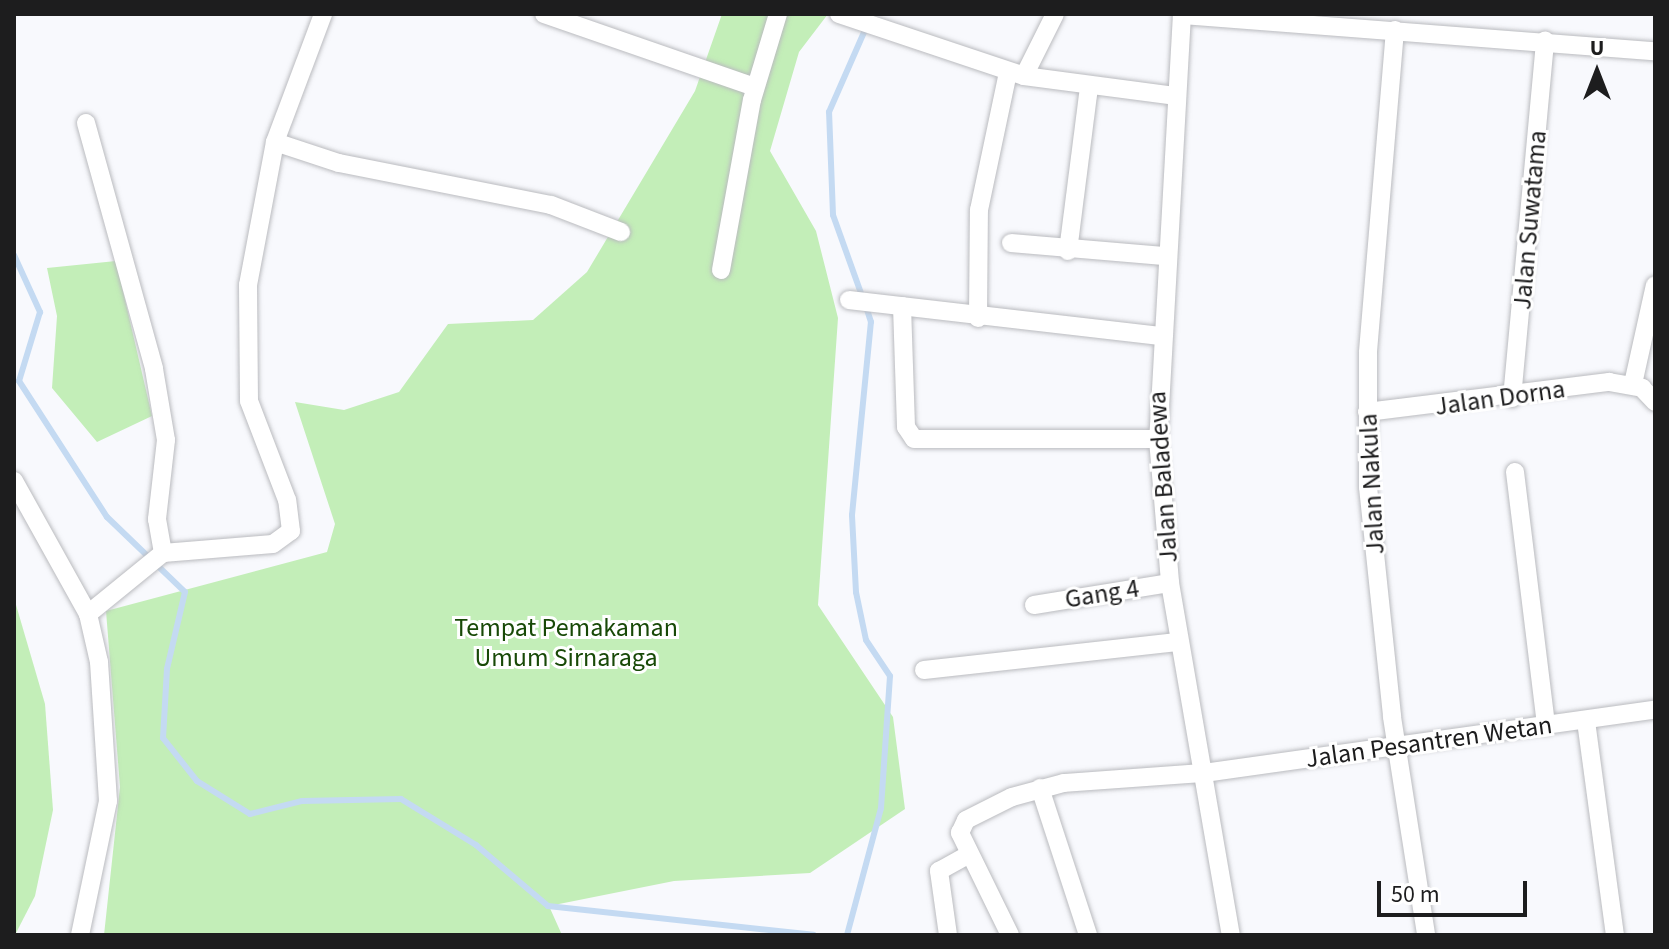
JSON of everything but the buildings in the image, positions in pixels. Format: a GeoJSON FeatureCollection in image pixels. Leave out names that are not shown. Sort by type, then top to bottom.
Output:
{"type":"FeatureCollection","features":[{"type":"Feature","properties":{"kind":"street"},"geometry":{"type":"LineString","coordinates":[[88,614],[160,555],[273,544],[291,531],[245,376],[253,243],[275,142],[323,14]]}},
{"type":"Feature","properties":{"kind":"street"},"geometry":{"type":"LineString","coordinates":[[544,14],[755,87]]}},
{"type":"Feature","properties":{"kind":"street"},"geometry":{"type":"LineString","coordinates":[[721,270],[755,87],[778,14]]}},
{"type":"Feature","properties":{"kind":"street"},"geometry":{"type":"LineString","coordinates":[[978,318],[979,210],[1016,74],[1055,14]]}},
{"type":"Feature","properties":{"kind":"street"},"geometry":{"type":"LineString","coordinates":[[1182,14],[1655,51]]}},
{"type":"Feature","properties":{"kind":"street","name":"Jalan Baladewa"},"geometry":{"type":"LineString","coordinates":[[1182,14],[1158,336],[1158,439],[1170,583],[1231,935]]}},
{"type":"Feature","properties":{"kind":"street"},"geometry":{"type":"LineString","coordinates":[[846,15],[879,23],[1016,74],[1175,96]]}},
{"type":"Feature","properties":{"kind":"street","name":"Jalan Nakula"},"geometry":{"type":"LineString","coordinates":[[1395,30],[1367,412],[1396,745],[1426,935]]}},
{"type":"Feature","properties":{"kind":"street","name":"Jalan Suwatama"},"geometry":{"type":"LineString","coordinates":[[1512,398],[1545,41]]}},
{"type":"Feature","properties":{"kind":"street"},"geometry":{"type":"LineString","coordinates":[[1068,251],[1089,86]]}},
{"type":"Feature","properties":{"kind":"street"},"geometry":{"type":"LineString","coordinates":[[86,123],[154,369],[166,440],[157,519],[160,555]]}},
{"type":"Feature","properties":{"kind":"street"},"geometry":{"type":"LineString","coordinates":[[275,142],[339,163],[551,205],[621,232]]}},
{"type":"Feature","properties":{"kind":"street"},"geometry":{"type":"LineString","coordinates":[[1011,243],[1068,251],[1163,256]]}},
{"type":"Feature","properties":{"kind":"street"},"geometry":{"type":"LineString","coordinates":[[1655,285],[1633,384],[1655,402]]}},
{"type":"Feature","properties":{"kind":"street"},"geometry":{"type":"LineString","coordinates":[[849,300],[978,318],[1158,336]]}},
{"type":"Feature","properties":{"kind":"street"},"geometry":{"type":"LineString","coordinates":[[902,306],[906,427],[914,439],[1158,439]]}},
{"type":"Feature","properties":{"kind":"street","name":"Jalan Dorna"},"geometry":{"type":"LineString","coordinates":[[1367,412],[1633,384]]}},
{"type":"Feature","properties":{"kind":"street"},"geometry":{"type":"LineString","coordinates":[[1515,472],[1546,726]]}},
{"type":"Feature","properties":{"kind":"street"},"geometry":{"type":"LineString","coordinates":[[14,481],[88,614],[101,678],[108,801],[80,935]]}},
{"type":"Feature","properties":{"kind":"street","name":"Gang 4"},"geometry":{"type":"LineString","coordinates":[[1034,605],[1170,583]]}},
{"type":"Feature","properties":{"kind":"street"},"geometry":{"type":"LineString","coordinates":[[924,670],[1179,642]]}},
{"type":"Feature","properties":{"kind":"street","name":"Jalan Pesantren Wetan"},"geometry":{"type":"LineString","coordinates":[[968,855],[960,833],[966,820],[1040,788],[1204,773],[1655,710]]}},
{"type":"Feature","properties":{"kind":"street"},"geometry":{"type":"LineString","coordinates":[[1586,721],[1615,935]]}},
{"type":"Feature","properties":{"kind":"street"},"geometry":{"type":"LineString","coordinates":[[1040,788],[1088,935]]}},
{"type":"Feature","properties":{"kind":"street"},"geometry":{"type":"LineString","coordinates":[[948,935],[939,871],[968,855],[1010,935]]}},
{"type":"Feature","properties":{"kind":"green space","name":"Tempat Pemakaman Umum Sirnaraga"},"geometry":{"type":"Polygon","coordinates":[[[722,14],[828,14],[799,52],[770,151],[816,231],[838,318],[818,605],[893,717],[905,809],[810,873],[674,881],[549,906],[562,935],[104,935],[120,787],[106,611],[327,552],[335,524],[295,402],[344,410],[399,392],[448,324],[533,320],[587,272],[695,91],[722,14]]]}},
{"type":"Feature","properties":{"kind":"green space"},"geometry":{"type":"Polygon","coordinates":[[[116,261],[152,416],[97,442],[52,388],[57,316],[47,268],[116,261]]]}},
{"type":"Feature","properties":{"kind":"green space"},"geometry":{"type":"Polygon","coordinates":[[[14,598],[45,704],[53,810],[35,896],[15,935],[14,598]]]}},
{"type":"Feature","properties":{"kind":"waterway"},"geometry":{"type":"LineString","coordinates":[[862,296],[833,215],[829,112],[872,14]]}},
{"type":"Feature","properties":{"kind":"waterway"},"geometry":{"type":"LineString","coordinates":[[14,255],[40,312],[19,381],[107,517],[185,592],[167,669],[163,738],[197,781],[250,814],[302,801],[401,799],[476,845],[548,906],[813,935]]}},
{"type":"Feature","properties":{"kind":"waterway"},"geometry":{"type":"LineString","coordinates":[[847,935],[881,808],[890,676],[866,640],[856,592],[852,515],[871,322],[866,307]]}}]}
